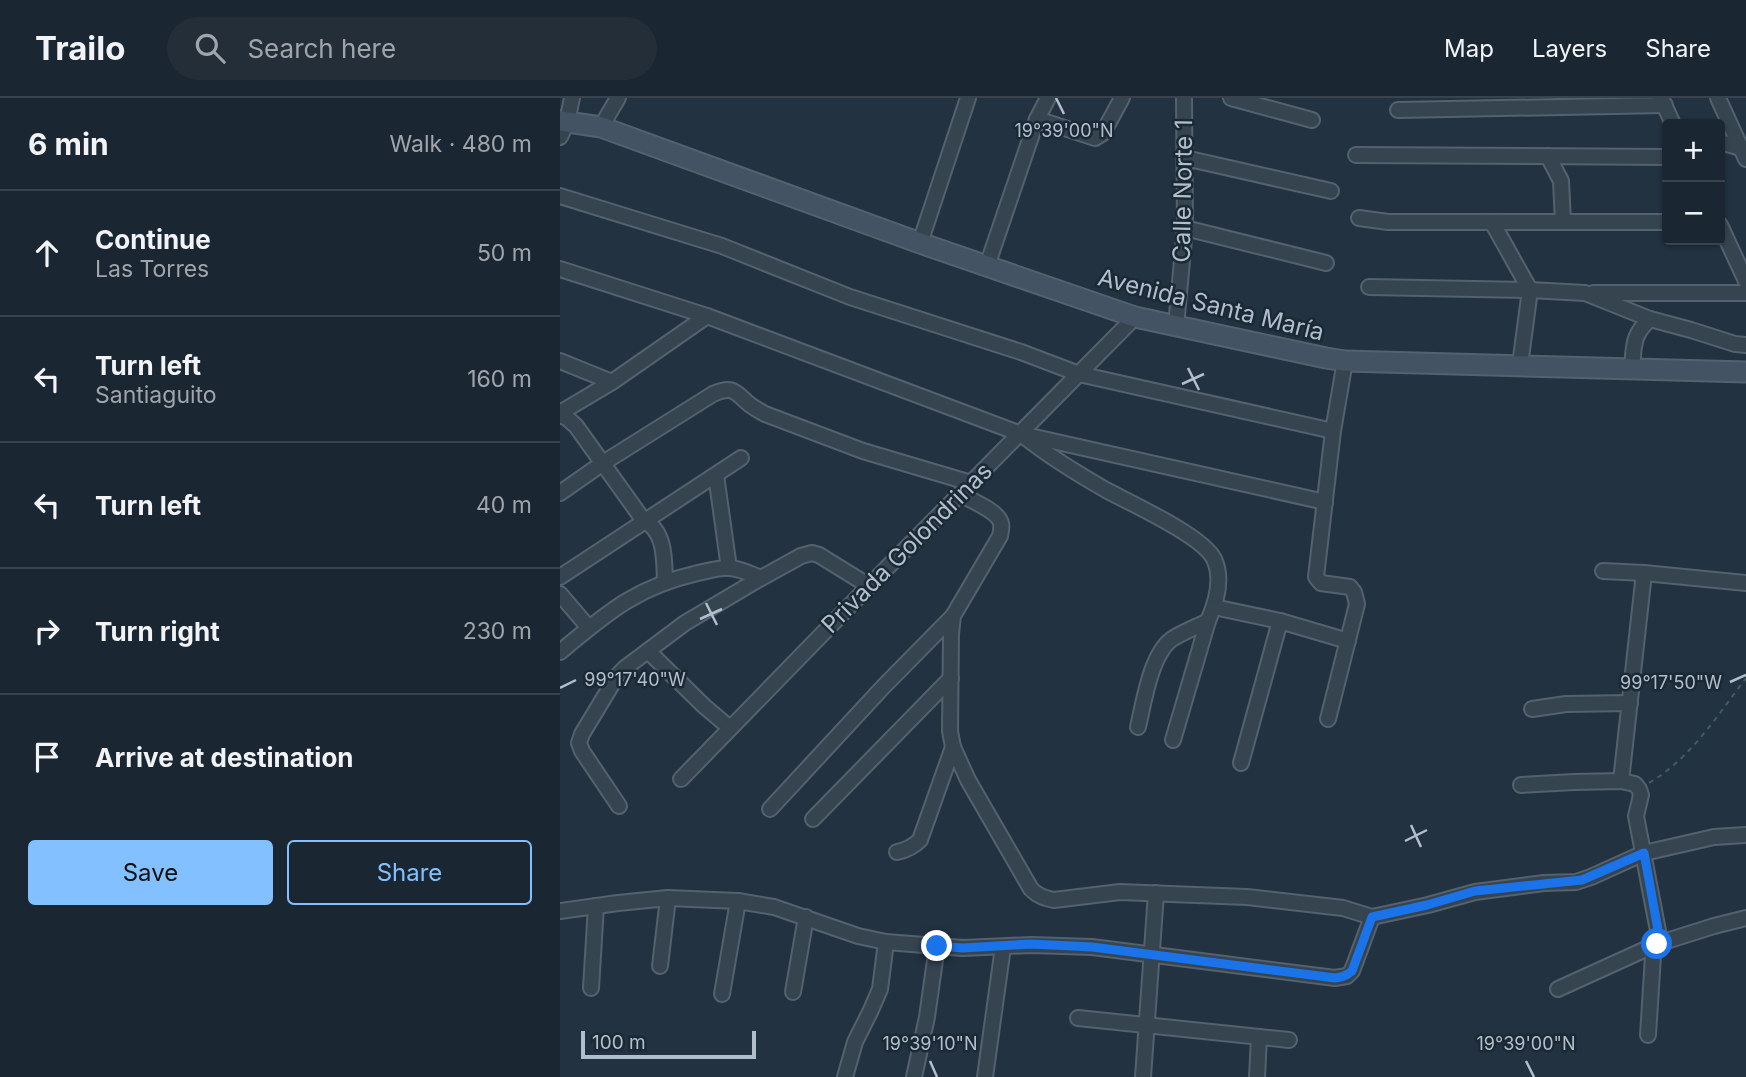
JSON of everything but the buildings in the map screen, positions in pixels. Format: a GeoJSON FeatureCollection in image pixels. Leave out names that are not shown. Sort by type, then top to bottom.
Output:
{"type":"FeatureCollection","features":[{"type":"Feature","properties":{"kind":"main road","name":"Avenida Santa María"},"geometry":{"type":"LineString","coordinates":[[562,127],[601,127],[920,243],[1135,317],[1326,358],[1345,361],[1746,372]]}},
{"type":"Feature","properties":{"kind":"street","name":"Avenida Santa María"},"geometry":{"type":"LineString","coordinates":[[562,127],[572,98]]}},
{"type":"Feature","properties":{"kind":"street"},"geometry":{"type":"LineString","coordinates":[[601,127],[618,98]]}},
{"type":"Feature","properties":{"kind":"street"},"geometry":{"type":"LineString","coordinates":[[920,243],[968,98]]}},
{"type":"Feature","properties":{"kind":"street"},"geometry":{"type":"LineString","coordinates":[[987,266],[1037,119],[1048,98]]}},
{"type":"Feature","properties":{"kind":"street"},"geometry":{"type":"LineString","coordinates":[[1037,119],[1095,138],[1103,133],[1122,98]]}},
{"type":"Feature","properties":{"kind":"street","name":"Calle Norte 1"},"geometry":{"type":"LineString","coordinates":[[1176,326],[1185,228],[1184,98]]}},
{"type":"Feature","properties":{"kind":"street"},"geometry":{"type":"LineString","coordinates":[[1231,98],[1312,120]]}},
{"type":"Feature","properties":{"kind":"street"},"geometry":{"type":"LineString","coordinates":[[1718,98],[1744,154]]}},
{"type":"Feature","properties":{"kind":"street"},"geometry":{"type":"LineString","coordinates":[[1398,110],[1663,101],[1671,119]]}},
{"type":"Feature","properties":{"kind":"street"},"geometry":{"type":"LineString","coordinates":[[1725,144],[1744,154]]}},
{"type":"Feature","properties":{"kind":"street"},"geometry":{"type":"LineString","coordinates":[[1356,155],[1662,159]]}},
{"type":"Feature","properties":{"kind":"street"},"geometry":{"type":"LineString","coordinates":[[1548,156],[1561,181],[1563,222]]}},
{"type":"Feature","properties":{"kind":"street"},"geometry":{"type":"LineString","coordinates":[[1185,158],[1331,191]]}},
{"type":"Feature","properties":{"kind":"street"},"geometry":{"type":"LineString","coordinates":[[560,196],[722,246],[850,298],[1021,352],[1079,374],[1334,431]]}},
{"type":"Feature","properties":{"kind":"street"},"geometry":{"type":"LineString","coordinates":[[1359,218],[1388,222],[1662,222]]}},
{"type":"Feature","properties":{"kind":"street"},"geometry":{"type":"LineString","coordinates":[[1492,222],[1530,290],[1520,365]]}},
{"type":"Feature","properties":{"kind":"street"},"geometry":{"type":"LineString","coordinates":[[1185,228],[1326,263]]}},
{"type":"Feature","properties":{"kind":"street"},"geometry":{"type":"LineString","coordinates":[[1725,236],[1746,281]]}},
{"type":"Feature","properties":{"kind":"street"},"geometry":{"type":"LineString","coordinates":[[560,268],[706,316],[1021,434],[1325,502]]}},
{"type":"Feature","properties":{"kind":"street"},"geometry":{"type":"LineString","coordinates":[[1369,287],[1585,293],[1746,293]]}},
{"type":"Feature","properties":{"kind":"street"},"geometry":{"type":"LineString","coordinates":[[1585,293],[1650,319],[1746,345]]}},
{"type":"Feature","properties":{"kind":"street"},"geometry":{"type":"LineString","coordinates":[[665,582],[660,539],[651,524],[644,521],[576,426],[560,414],[612,382],[706,316]]}},
{"type":"Feature","properties":{"kind":"street","name":"Privada Golondrinas"},"geometry":{"type":"LineString","coordinates":[[681,779],[1135,317]]}},
{"type":"Feature","properties":{"kind":"street"},"geometry":{"type":"LineString","coordinates":[[1632,369],[1635,336],[1650,319]]}},
{"type":"Feature","properties":{"kind":"street"},"geometry":{"type":"LineString","coordinates":[[560,361],[612,382]]}},
{"type":"Feature","properties":{"kind":"street"},"geometry":{"type":"LineString","coordinates":[[1328,719],[1357,604],[1350,587],[1321,583],[1316,577],[1345,361]]}},
{"type":"Feature","properties":{"kind":"street"},"geometry":{"type":"LineString","coordinates":[[560,493],[603,463],[713,394],[724,390],[734,391],[765,414],[863,450],[971,483]]}},
{"type":"Feature","properties":{"kind":"street"},"geometry":{"type":"LineString","coordinates":[[1021,434],[1083,476],[1188,534],[1213,557],[1218,573],[1214,607],[1173,740]]}},
{"type":"Feature","properties":{"kind":"street"},"geometry":{"type":"LineString","coordinates":[[560,577],[741,457]]}},
{"type":"Feature","properties":{"kind":"street"},"geometry":{"type":"LineString","coordinates":[[716,475],[729,568]]}},
{"type":"Feature","properties":{"kind":"street"},"geometry":{"type":"LineString","coordinates":[[770,809],[953,615],[1002,529],[999,518],[994,513],[960,494]]}},
{"type":"Feature","properties":{"kind":"street"},"geometry":{"type":"LineString","coordinates":[[619,806],[579,743],[617,676],[625,668],[685,623],[761,578],[812,552],[869,586]]}},
{"type":"Feature","properties":{"kind":"street"},"geometry":{"type":"LineString","coordinates":[[560,652],[623,602],[665,582],[729,568],[761,578]]}},
{"type":"Feature","properties":{"kind":"street"},"geometry":{"type":"LineString","coordinates":[[1603,571],[1746,583]]}},
{"type":"Feature","properties":{"kind":"street"},"geometry":{"type":"LineString","coordinates":[[1621,781],[1644,573]]}},
{"type":"Feature","properties":{"kind":"street"},"geometry":{"type":"LineString","coordinates":[[560,594],[589,628]]}},
{"type":"Feature","properties":{"kind":"street"},"geometry":{"type":"LineString","coordinates":[[1214,607],[1280,621],[1348,641]]}},
{"type":"Feature","properties":{"kind":"street"},"geometry":{"type":"LineString","coordinates":[[953,615],[950,731],[953,747],[968,779],[1031,889],[1037,895],[1054,900],[1120,892],[1247,897],[1343,908],[1372,917],[1475,891],[1582,880],[1644,853],[1714,837],[1746,835]]}},
{"type":"Feature","properties":{"kind":"street"},"geometry":{"type":"LineString","coordinates":[[1138,726],[1155,661],[1161,649],[1172,639],[1208,621]]}},
{"type":"Feature","properties":{"kind":"street"},"geometry":{"type":"LineString","coordinates":[[1241,763],[1280,621]]}},
{"type":"Feature","properties":{"kind":"street"},"geometry":{"type":"LineString","coordinates":[[648,651],[730,728]]}},
{"type":"Feature","properties":{"kind":"street"},"geometry":{"type":"LineString","coordinates":[[813,819],[951,678]]}},
{"type":"Feature","properties":{"kind":"street"},"geometry":{"type":"LineString","coordinates":[[1532,709],[1566,704],[1630,703]]}},
{"type":"Feature","properties":{"kind":"street"},"geometry":{"type":"LineString","coordinates":[[897,852],[906,850],[920,840],[953,747]]}},
{"type":"Feature","properties":{"kind":"street"},"geometry":{"type":"LineString","coordinates":[[1521,785],[1621,781],[1635,784],[1639,789],[1641,795],[1636,816],[1658,930],[1653,956],[1648,1035]]}},
{"type":"Feature","properties":{"kind":"street"},"geometry":{"type":"LineString","coordinates":[[1143,1077],[1156,893]]}},
{"type":"Feature","properties":{"kind":"street"},"geometry":{"type":"LineString","coordinates":[[560,911],[668,898],[738,901],[774,907],[858,936],[886,942],[963,948],[1031,944],[1092,947],[1335,978],[1347,976],[1352,971],[1372,917]]}},
{"type":"Feature","properties":{"kind":"street"},"geometry":{"type":"LineString","coordinates":[[660,966],[668,898]]}},
{"type":"Feature","properties":{"kind":"street"},"geometry":{"type":"LineString","coordinates":[[722,994],[738,901]]}},
{"type":"Feature","properties":{"kind":"street"},"geometry":{"type":"LineString","coordinates":[[592,988],[596,906]]}},
{"type":"Feature","properties":{"kind":"street"},"geometry":{"type":"LineString","coordinates":[[793,992],[806,917]]}},
{"type":"Feature","properties":{"kind":"street"},"geometry":{"type":"LineString","coordinates":[[1558,989],[1657,944],[1746,918]]}},
{"type":"Feature","properties":{"kind":"street"},"geometry":{"type":"LineString","coordinates":[[845,1077],[855,1042],[880,989],[886,942]]}},
{"type":"Feature","properties":{"kind":"street"},"geometry":{"type":"LineString","coordinates":[[914,1077],[927,1017],[937,946]]}},
{"type":"Feature","properties":{"kind":"street"},"geometry":{"type":"LineString","coordinates":[[985,1077],[1003,947]]}},
{"type":"Feature","properties":{"kind":"street"},"geometry":{"type":"LineString","coordinates":[[1078,1018],[1289,1040]]}},
{"type":"Feature","properties":{"kind":"street"},"geometry":{"type":"LineString","coordinates":[[1257,1077],[1258,1037]]}},
{"type":"Feature","properties":{"kind":"path"},"geometry":{"type":"LineString","coordinates":[[1639,789],[1667,772],[1698,742],[1746,678]]}},
{"type":"Feature","properties":{"kind":"route"},"geometry":{"type":"LineString","coordinates":[[937,946],[963,948],[1031,944],[1092,947],[1335,978],[1347,976],[1352,971],[1372,917],[1475,891],[1576,882],[1644,853],[1658,930],[1657,944]]}}]}
